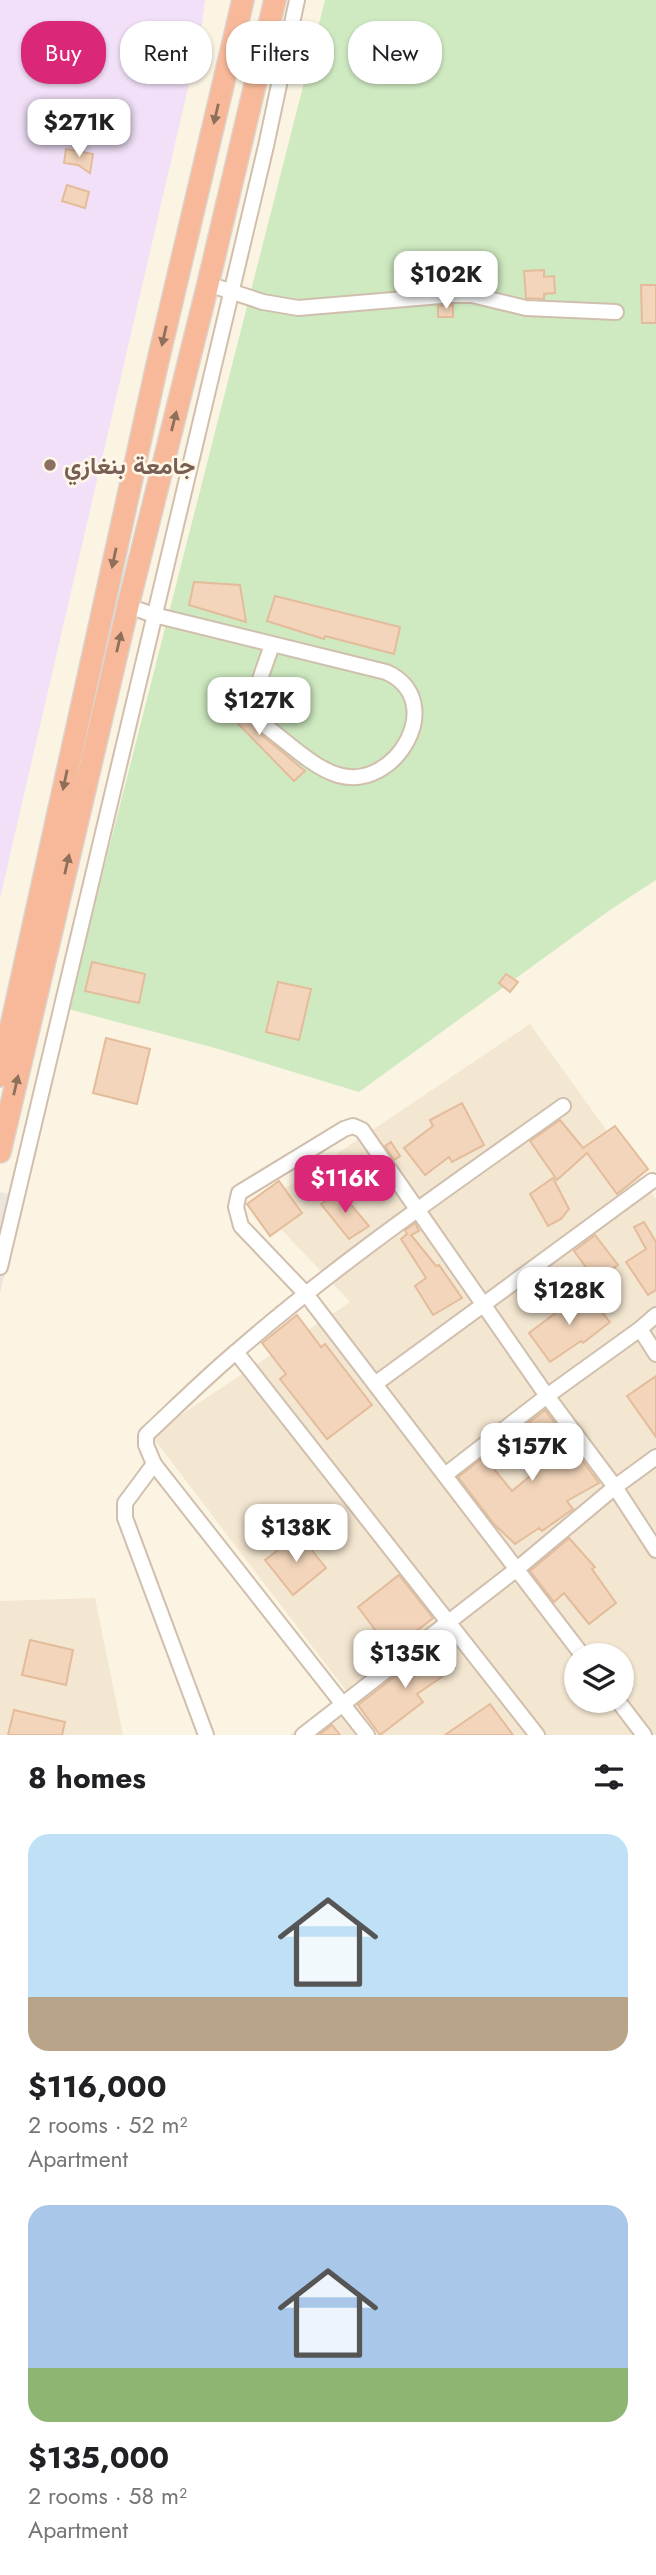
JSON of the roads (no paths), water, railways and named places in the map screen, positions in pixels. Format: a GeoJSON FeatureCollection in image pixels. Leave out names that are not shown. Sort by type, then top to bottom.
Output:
{"type":"FeatureCollection","features":[{"type":"Feature","properties":{"kind":"highway"},"geometry":{"type":"LineString","coordinates":[[0,1076],[157,365],[243,0]]}},
{"type":"Feature","properties":{"kind":"highway"},"geometry":{"type":"LineString","coordinates":[[0,1152],[128,606],[275,0]]}},
{"type":"Feature","properties":{"kind":"street"},"geometry":{"type":"LineString","coordinates":[[0,1267],[269,133],[297,0]]}},
{"type":"Feature","properties":{"kind":"street"},"geometry":{"type":"LineString","coordinates":[[208,284],[264,302],[298,308],[472,295],[526,308],[616,312]]}},
{"type":"Feature","properties":{"kind":"street"},"geometry":{"type":"LineString","coordinates":[[128,606],[154,615],[386,672],[401,680],[414,701],[415,717],[405,744],[392,761],[368,776],[339,776],[321,768],[263,724],[256,713],[255,702],[272,644]]}},
{"type":"Feature","properties":{"kind":"street"},"geometry":{"type":"LineString","coordinates":[[367,1735],[154,1464],[146,1445],[146,1435],[236,1352],[306,1294],[416,1209],[563,1106]]}},
{"type":"Feature","properties":{"kind":"street"},"geometry":{"type":"LineString","coordinates":[[573,1643],[306,1294],[241,1226],[236,1207],[239,1193],[344,1129],[353,1126],[362,1130],[547,1396],[615,1487],[656,1550]]}},
{"type":"Feature","properties":{"kind":"street"},"geometry":{"type":"LineString","coordinates":[[375,1384],[652,1181]]}},
{"type":"Feature","properties":{"kind":"street"},"geometry":{"type":"LineString","coordinates":[[445,1475],[656,1315]]}},
{"type":"Feature","properties":{"kind":"street"},"geometry":{"type":"LineString","coordinates":[[640,1329],[656,1354]]}},
{"type":"Feature","properties":{"kind":"street"},"geometry":{"type":"LineString","coordinates":[[236,1352],[537,1735]]}},
{"type":"Feature","properties":{"kind":"street"},"geometry":{"type":"LineString","coordinates":[[303,1735],[656,1457]]}},
{"type":"Feature","properties":{"kind":"street"},"geometry":{"type":"LineString","coordinates":[[154,1464],[125,1503],[125,1518],[206,1735]]}},
{"type":"Feature","properties":{"kind":"street"},"geometry":{"type":"LineString","coordinates":[[627,1713],[644,1735]]}},
{"type":"Feature","properties":{"kind":"place","name":"جامعة بنغازي"},"geometry":{"type":"Point","coordinates":[50,465]}}]}
